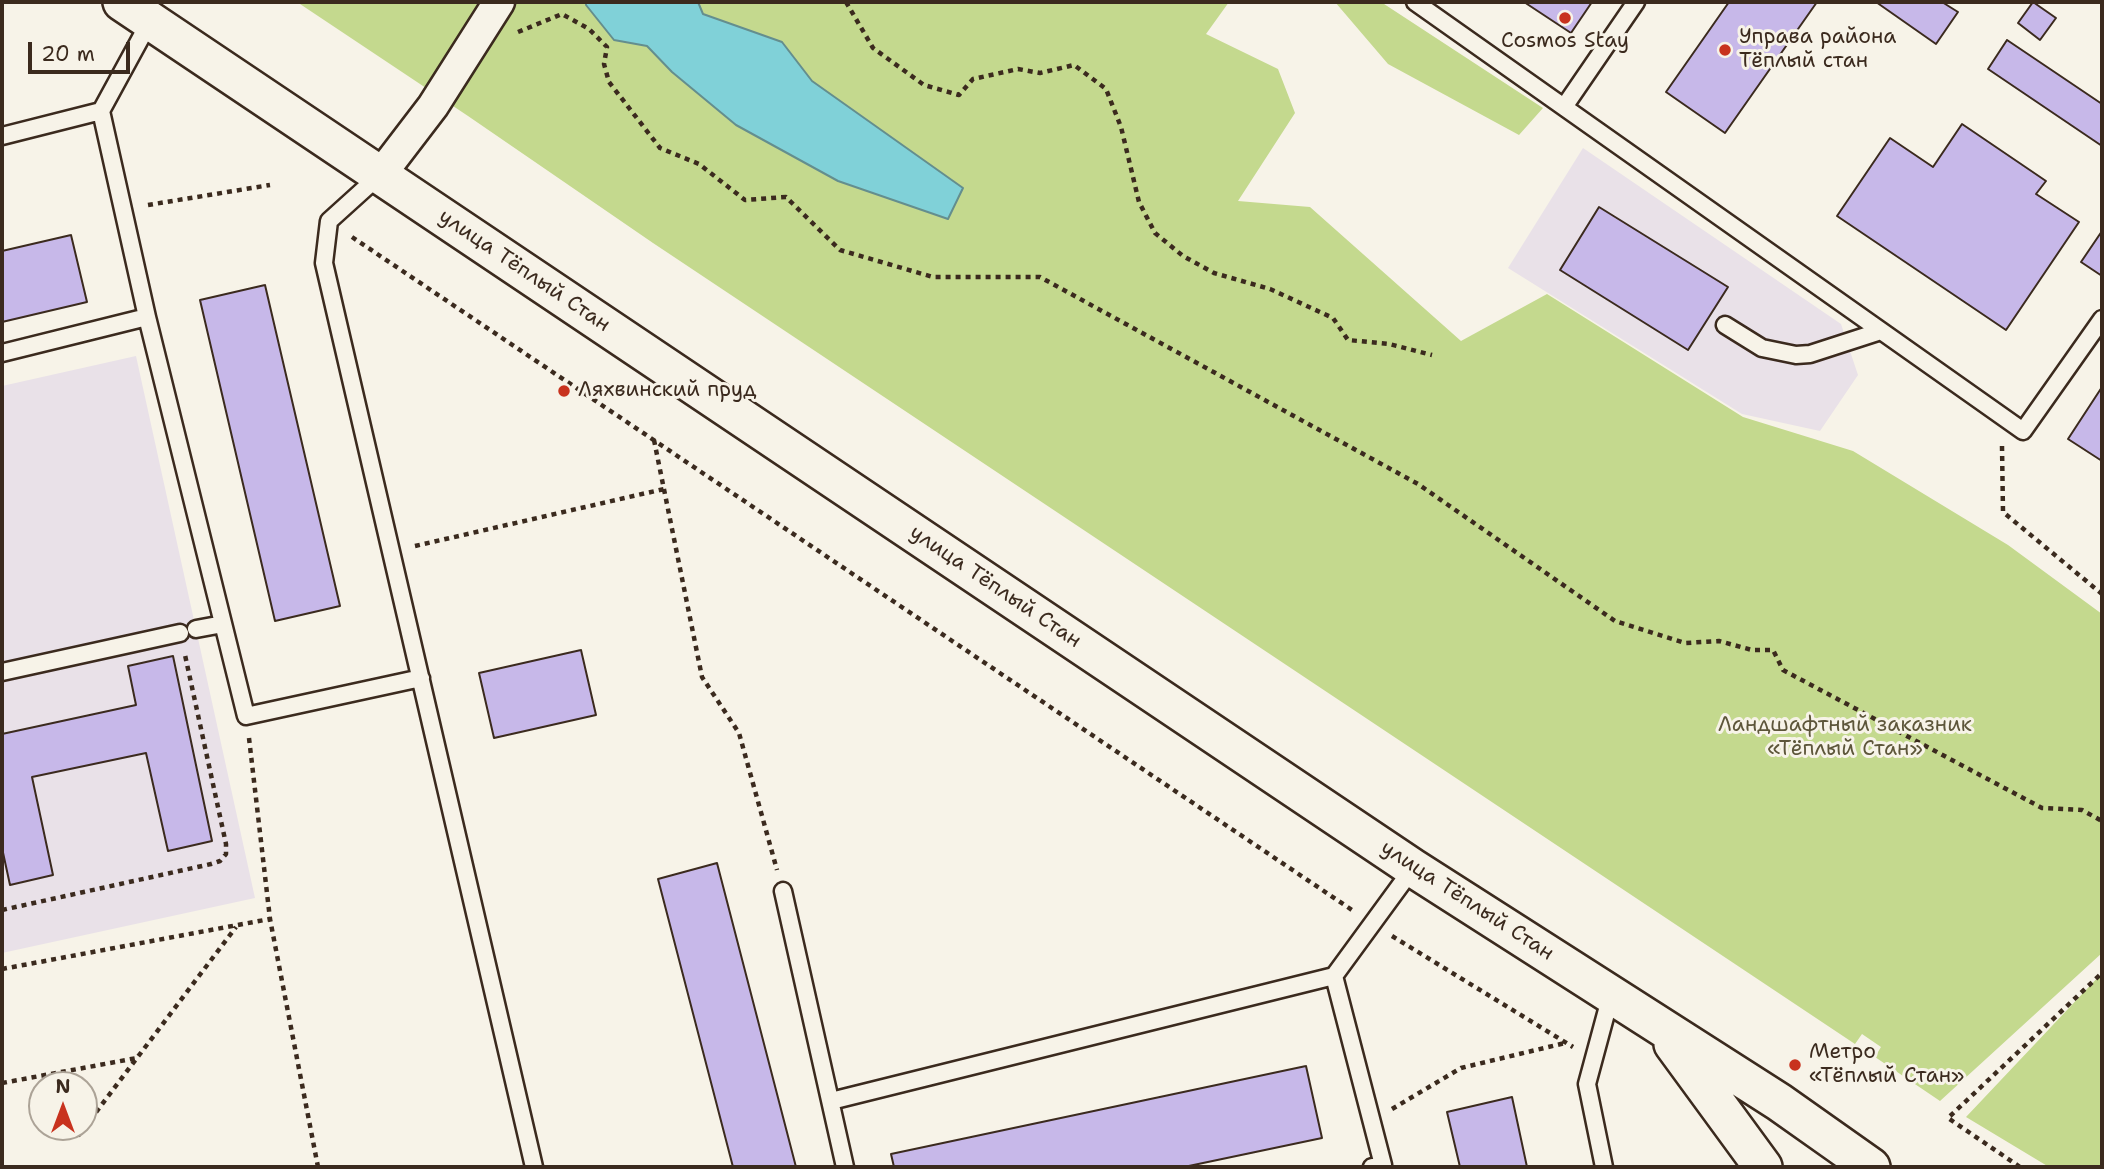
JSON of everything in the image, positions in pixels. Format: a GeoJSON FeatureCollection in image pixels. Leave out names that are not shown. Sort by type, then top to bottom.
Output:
{"type":"FeatureCollection","features":[{"type":"Feature","properties":{"kind":"street"},"geometry":{"type":"LineString","coordinates":[[381,174],[433,106],[499,2]]}},
{"type":"Feature","properties":{"kind":"street","name":"улица Тёплый Стан"},"geometry":{"type":"LineString","coordinates":[[136,11],[1413,868],[1779,1102],[1871,1167]]}},
{"type":"Feature","properties":{"kind":"street"},"geometry":{"type":"LineString","coordinates":[[1660,1026],[1763,1167]]}},
{"type":"Feature","properties":{"kind":"lane"},"geometry":{"type":"LineString","coordinates":[[1415,2],[2023,431],[2102,319]]}},
{"type":"Feature","properties":{"kind":"lane"},"geometry":{"type":"LineString","coordinates":[[1564,107],[1636,2]]}},
{"type":"Feature","properties":{"kind":"lane"},"geometry":{"type":"LineString","coordinates":[[136,11],[101,111],[147,317],[246,716],[421,678]]}},
{"type":"Feature","properties":{"kind":"lane"},"geometry":{"type":"LineString","coordinates":[[2,136],[101,111]]}},
{"type":"Feature","properties":{"kind":"lane"},"geometry":{"type":"LineString","coordinates":[[381,174],[329,221],[324,263],[534,1167]]}},
{"type":"Feature","properties":{"kind":"lane"},"geometry":{"type":"LineString","coordinates":[[2,353],[147,317]]}},
{"type":"Feature","properties":{"kind":"lane"},"geometry":{"type":"LineString","coordinates":[[1725,325],[1762,348],[1796,355],[1810,354],[1881,331]]}},
{"type":"Feature","properties":{"kind":"lane"},"geometry":{"type":"LineString","coordinates":[[2,672],[223,624]]}},
{"type":"Feature","properties":{"kind":"lane"},"geometry":{"type":"LineString","coordinates":[[831,1101],[1334,976],[1413,868]]}},
{"type":"Feature","properties":{"kind":"lane"},"geometry":{"type":"LineString","coordinates":[[783,891],[845,1167]]}},
{"type":"Feature","properties":{"kind":"lane"},"geometry":{"type":"LineString","coordinates":[[1334,976],[1382,1165],[1372,1167]]}},
{"type":"Feature","properties":{"kind":"lane"},"geometry":{"type":"LineString","coordinates":[[1604,1167],[1587,1084],[1612,993]]}},
{"type":"Feature","properties":{"kind":"path"},"geometry":{"type":"LineString","coordinates":[[846,2],[873,48],[925,85],[959,96],[973,79],[1018,69],[1040,73],[1074,65],[1106,89],[1121,127],[1139,202],[1155,233],[1183,256],[1214,273],[1270,289],[1333,318],[1348,341],[1389,344],[1432,355]]}},
{"type":"Feature","properties":{"kind":"path"},"geometry":{"type":"LineString","coordinates":[[507,37],[562,14],[589,29],[607,47],[604,64],[610,82],[660,148],[699,164],[745,201],[786,197],[841,250],[933,277],[1040,277],[1418,484],[1615,621],[1685,643],[1719,641],[1752,650],[1773,650],[1783,670],[2042,808],[2082,810],[2102,821]]}},
{"type":"Feature","properties":{"kind":"path"},"geometry":{"type":"LineString","coordinates":[[123,209],[270,185]]}},
{"type":"Feature","properties":{"kind":"path"},"geometry":{"type":"LineString","coordinates":[[351,237],[1372,924],[1594,1060]]}},
{"type":"Feature","properties":{"kind":"path"},"geometry":{"type":"LineString","coordinates":[[2001,416],[2003,512],[2102,594]]}},
{"type":"Feature","properties":{"kind":"path"},"geometry":{"type":"LineString","coordinates":[[654,440],[702,677],[738,733],[783,891]]}},
{"type":"Feature","properties":{"kind":"path"},"geometry":{"type":"LineString","coordinates":[[390,552],[664,489]]}},
{"type":"Feature","properties":{"kind":"path"},"geometry":{"type":"LineString","coordinates":[[2,910],[212,864],[220,862],[226,854],[188,631]]}},
{"type":"Feature","properties":{"kind":"path"},"geometry":{"type":"LineString","coordinates":[[246,716],[270,919],[318,1167]]}},
{"type":"Feature","properties":{"kind":"path"},"geometry":{"type":"LineString","coordinates":[[2,970],[270,919]]}},
{"type":"Feature","properties":{"kind":"path"},"geometry":{"type":"LineString","coordinates":[[98,1110],[236,926]]}},
{"type":"Feature","properties":{"kind":"path"},"geometry":{"type":"LineString","coordinates":[[2020,1167],[1948,1118],[2102,973]]}},
{"type":"Feature","properties":{"kind":"path"},"geometry":{"type":"LineString","coordinates":[[1371,1121],[1461,1068],[1566,1043]]}},
{"type":"Feature","properties":{"kind":"path"},"geometry":{"type":"LineString","coordinates":[[2,1083],[138,1057]]}},
{"type":"Feature","properties":{"kind":"shaded area"},"geometry":{"type":"Polygon","coordinates":[[[1583,148],[1841,324],[1858,375],[1820,431],[1742,414],[1508,268],[1583,148]]]}},
{"type":"Feature","properties":{"kind":"shaded area"},"geometry":{"type":"Polygon","coordinates":[[[136,356],[255,898],[2,953],[2,386],[136,356]]]}},
{"type":"Feature","properties":{"kind":"green space","name":"Ландшафтный заказник «Тёплый Стан»"},"geometry":{"type":"Polygon","coordinates":[[[297,2],[1229,2],[1206,34],[1278,69],[1295,113],[1238,201],[1310,207],[1461,341],[1547,294],[1743,417],[1853,451],[2008,545],[2102,614],[2102,953],[1940,1101],[1875,1057],[1881,1047],[1862,1034],[1855,1044],[653,243],[297,2]]]}},
{"type":"Feature","properties":{"kind":"green space"},"geometry":{"type":"Polygon","coordinates":[[[1335,2],[1381,2],[1543,108],[1519,135],[1388,64],[1335,2]]]}},
{"type":"Feature","properties":{"kind":"green space"},"geometry":{"type":"Polygon","coordinates":[[[2102,973],[2102,1167],[2049,1167],[1966,1117],[2102,973]]]}},
{"type":"Feature","properties":{"kind":"water"},"geometry":{"type":"Polygon","coordinates":[[[586,2],[698,2],[703,14],[782,42],[812,81],[963,188],[948,219],[838,181],[736,125],[672,72],[647,46],[614,40],[586,2]]]}},
{"type":"Feature","properties":{"kind":"building","name":"Cosmos Stay"},"geometry":{"type":"Polygon","coordinates":[[[1524,2],[1592,2],[1571,33],[1524,2]]]}},
{"type":"Feature","properties":{"kind":"building"},"geometry":{"type":"Polygon","coordinates":[[[1729,2],[1817,2],[1725,133],[1666,92],[1729,2]]]}},
{"type":"Feature","properties":{"kind":"building"},"geometry":{"type":"Polygon","coordinates":[[[1876,2],[1942,2],[1958,12],[1936,44],[1876,2]]]}},
{"type":"Feature","properties":{"kind":"building"},"geometry":{"type":"Polygon","coordinates":[[[2033,2],[2056,18],[2040,40],[2018,23],[2033,2]]]}},
{"type":"Feature","properties":{"kind":"building"},"geometry":{"type":"Polygon","coordinates":[[[2007,40],[2102,104],[2102,146],[1988,69],[2007,40]]]}},
{"type":"Feature","properties":{"kind":"building"},"geometry":{"type":"Polygon","coordinates":[[[1962,124],[2046,181],[2036,194],[2079,222],[2006,330],[1837,216],[1890,138],[1933,167],[1962,124]]]}},
{"type":"Feature","properties":{"kind":"building"},"geometry":{"type":"Polygon","coordinates":[[[1599,207],[1728,287],[1688,350],[1560,270],[1599,207]]]}},
{"type":"Feature","properties":{"kind":"building"},"geometry":{"type":"Polygon","coordinates":[[[2102,231],[2102,276],[2081,262],[2102,231]]]}},
{"type":"Feature","properties":{"kind":"building"},"geometry":{"type":"Polygon","coordinates":[[[71,235],[87,302],[2,322],[2,251],[71,235]]]}},
{"type":"Feature","properties":{"kind":"building"},"geometry":{"type":"Polygon","coordinates":[[[265,285],[340,606],[275,621],[200,300],[265,285]]]}},
{"type":"Feature","properties":{"kind":"building"},"geometry":{"type":"Polygon","coordinates":[[[2102,387],[2102,461],[2068,439],[2102,387]]]}},
{"type":"Feature","properties":{"kind":"building"},"geometry":{"type":"Polygon","coordinates":[[[581,650],[596,715],[494,738],[479,673],[581,650]]]}},
{"type":"Feature","properties":{"kind":"building"},"geometry":{"type":"Polygon","coordinates":[[[173,656],[212,841],[168,851],[146,753],[32,777],[53,875],[10,885],[2,848],[2,734],[136,705],[128,666],[173,656]]]}},
{"type":"Feature","properties":{"kind":"building"},"geometry":{"type":"Polygon","coordinates":[[[717,863],[796,1167],[733,1167],[658,879],[717,863]]]}},
{"type":"Feature","properties":{"kind":"building"},"geometry":{"type":"Polygon","coordinates":[[[1306,1066],[1322,1138],[1184,1167],[894,1167],[891,1154],[1306,1066]]]}},
{"type":"Feature","properties":{"kind":"building"},"geometry":{"type":"Polygon","coordinates":[[[1512,1097],[1527,1167],[1460,1167],[1447,1112],[1512,1097]]]}},
{"type":"Feature","properties":{"kind":"place","name":"Cosmos Stay"},"geometry":{"type":"Point","coordinates":[1565,18]}},
{"type":"Feature","properties":{"kind":"place","name":"Управа района Тёплый стан"},"geometry":{"type":"Point","coordinates":[1725,50]}},
{"type":"Feature","properties":{"kind":"place","name":"Ляхвинский пруд"},"geometry":{"type":"Point","coordinates":[564,391]}},
{"type":"Feature","properties":{"kind":"place","name":"Метро «Тёплый Стан»"},"geometry":{"type":"Point","coordinates":[1795,1065]}}]}
